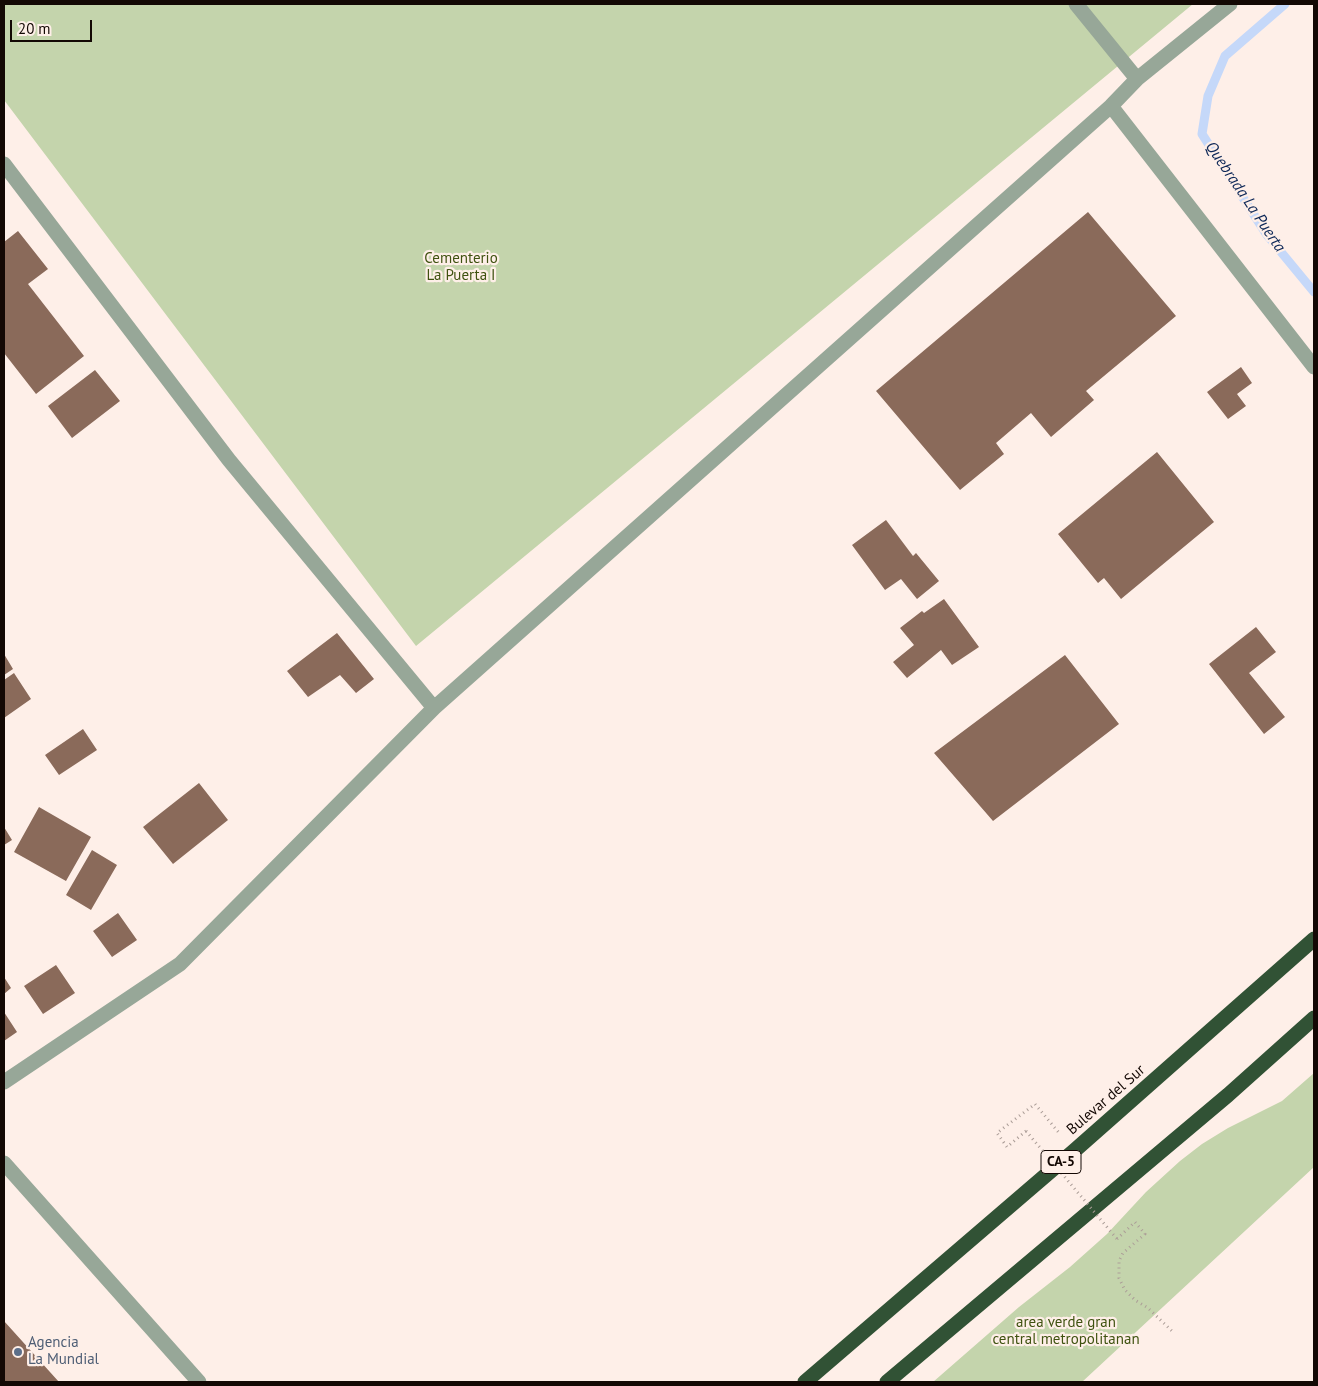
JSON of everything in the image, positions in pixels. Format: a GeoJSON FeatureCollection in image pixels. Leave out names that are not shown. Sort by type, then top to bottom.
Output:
{"type":"FeatureCollection","features":[{"type":"Feature","properties":{"kind":"highway","name":"Bulevar del Sur"},"geometry":{"type":"LineString","coordinates":[[805,1382],[1074,1151],[1314,939]]}},
{"type":"Feature","properties":{"kind":"highway"},"geometry":{"type":"LineString","coordinates":[[887,1382],[1228,1095],[1314,1018]]}},
{"type":"Feature","properties":{"kind":"street"},"geometry":{"type":"LineString","coordinates":[[1076,4],[1137,79]]}},
{"type":"Feature","properties":{"kind":"street"},"geometry":{"type":"LineString","coordinates":[[4,1082],[180,964],[434,708],[1110,106],[1137,79],[1230,4]]}},
{"type":"Feature","properties":{"kind":"street"},"geometry":{"type":"LineString","coordinates":[[1110,106],[1314,367]]}},
{"type":"Feature","properties":{"kind":"street"},"geometry":{"type":"LineString","coordinates":[[4,164],[229,460],[434,708]]}},
{"type":"Feature","properties":{"kind":"street"},"geometry":{"type":"LineString","coordinates":[[4,1163],[199,1382]]}},
{"type":"Feature","properties":{"kind":"path"},"geometry":{"type":"LineString","coordinates":[[1074,1151],[1035,1104],[997,1133],[1007,1147],[1026,1131],[1117,1239],[1135,1222],[1145,1234],[1123,1253],[1119,1261],[1119,1278],[1125,1290],[1135,1300],[1148,1308],[1173,1332]]}},
{"type":"Feature","properties":{"kind":"green space","name":"Cementerio La Puerta I"},"geometry":{"type":"Polygon","coordinates":[[[4,4],[1193,4],[416,646],[4,100],[4,4]]]}},
{"type":"Feature","properties":{"kind":"green space","name":"area verde gran central metropolitanan"},"geometry":{"type":"Polygon","coordinates":[[[1314,1073],[1314,1167],[1082,1382],[933,1382],[1107,1234],[1146,1192],[1180,1161],[1202,1144],[1228,1128],[1282,1101],[1314,1073]]]}},
{"type":"Feature","properties":{"kind":"building"},"geometry":{"type":"Polygon","coordinates":[[[1088,212],[1176,316],[1086,391],[1094,400],[1051,437],[1031,413],[996,443],[1004,454],[960,490],[876,391],[1088,212]]]}},
{"type":"Feature","properties":{"kind":"building"},"geometry":{"type":"Polygon","coordinates":[[[18,231],[48,269],[28,284],[84,356],[36,394],[4,353],[4,242],[18,231]]]}},
{"type":"Feature","properties":{"kind":"building"},"geometry":{"type":"Polygon","coordinates":[[[1241,367],[1252,383],[1237,394],[1246,406],[1228,419],[1207,392],[1241,367]]]}},
{"type":"Feature","properties":{"kind":"building"},"geometry":{"type":"Polygon","coordinates":[[[95,370],[120,401],[72,438],[48,406],[95,370]]]}},
{"type":"Feature","properties":{"kind":"building"},"geometry":{"type":"Polygon","coordinates":[[[1157,452],[1214,522],[1121,599],[1104,578],[1098,583],[1058,534],[1157,452]]]}},
{"type":"Feature","properties":{"kind":"building"},"geometry":{"type":"Polygon","coordinates":[[[886,520],[913,556],[916,553],[939,581],[917,599],[901,579],[885,590],[852,545],[886,520]]]}},
{"type":"Feature","properties":{"kind":"building"},"geometry":{"type":"Polygon","coordinates":[[[944,599],[979,647],[952,665],[941,650],[907,678],[893,662],[914,645],[900,628],[922,611],[924,613],[944,599]]]}},
{"type":"Feature","properties":{"kind":"building"},"geometry":{"type":"Polygon","coordinates":[[[1256,627],[1276,652],[1249,673],[1285,717],[1264,734],[1209,664],[1256,627]]]}},
{"type":"Feature","properties":{"kind":"building"},"geometry":{"type":"Polygon","coordinates":[[[337,633],[374,679],[356,693],[340,675],[308,697],[287,671],[337,633]]]}},
{"type":"Feature","properties":{"kind":"building"},"geometry":{"type":"Polygon","coordinates":[[[4,654],[13,669],[4,675],[4,654]]]}},
{"type":"Feature","properties":{"kind":"building"},"geometry":{"type":"Polygon","coordinates":[[[1065,655],[1119,724],[993,821],[934,753],[1065,655]]]}},
{"type":"Feature","properties":{"kind":"building"},"geometry":{"type":"Polygon","coordinates":[[[14,673],[31,699],[4,718],[4,680],[14,673]]]}},
{"type":"Feature","properties":{"kind":"building"},"geometry":{"type":"Polygon","coordinates":[[[83,729],[97,750],[59,775],[45,755],[83,729]]]}},
{"type":"Feature","properties":{"kind":"building"},"geometry":{"type":"Polygon","coordinates":[[[199,783],[228,820],[173,864],[143,827],[199,783]]]}},
{"type":"Feature","properties":{"kind":"building"},"geometry":{"type":"Polygon","coordinates":[[[39,807],[91,837],[66,881],[14,852],[39,807]]]}},
{"type":"Feature","properties":{"kind":"building"},"geometry":{"type":"Polygon","coordinates":[[[4,827],[12,840],[4,845],[4,827]]]}},
{"type":"Feature","properties":{"kind":"building"},"geometry":{"type":"Polygon","coordinates":[[[92,850],[117,865],[91,910],[66,895],[92,850]]]}},
{"type":"Feature","properties":{"kind":"building"},"geometry":{"type":"Polygon","coordinates":[[[118,913],[137,940],[112,957],[93,931],[118,913]]]}},
{"type":"Feature","properties":{"kind":"building"},"geometry":{"type":"Polygon","coordinates":[[[56,965],[75,993],[43,1014],[24,986],[56,965]]]}},
{"type":"Feature","properties":{"kind":"building"},"geometry":{"type":"Polygon","coordinates":[[[4,977],[11,988],[4,994],[4,977]]]}},
{"type":"Feature","properties":{"kind":"building"},"geometry":{"type":"Polygon","coordinates":[[[4,1012],[17,1032],[4,1041],[4,1012]]]}},
{"type":"Feature","properties":{"kind":"building","name":"Agencia La Mundial"},"geometry":{"type":"Polygon","coordinates":[[[4,1321],[59,1382],[4,1382],[4,1321]]]}},
{"type":"Feature","properties":{"kind":"waterway","name":"Quebrada La Puerta"},"geometry":{"type":"LineString","coordinates":[[1285,4],[1225,56],[1208,96],[1202,134],[1267,235],[1314,292]]}},
{"type":"Feature","properties":{"kind":"place","name":"Agencia La Mundial"},"geometry":{"type":"Point","coordinates":[18,1352]}}]}
